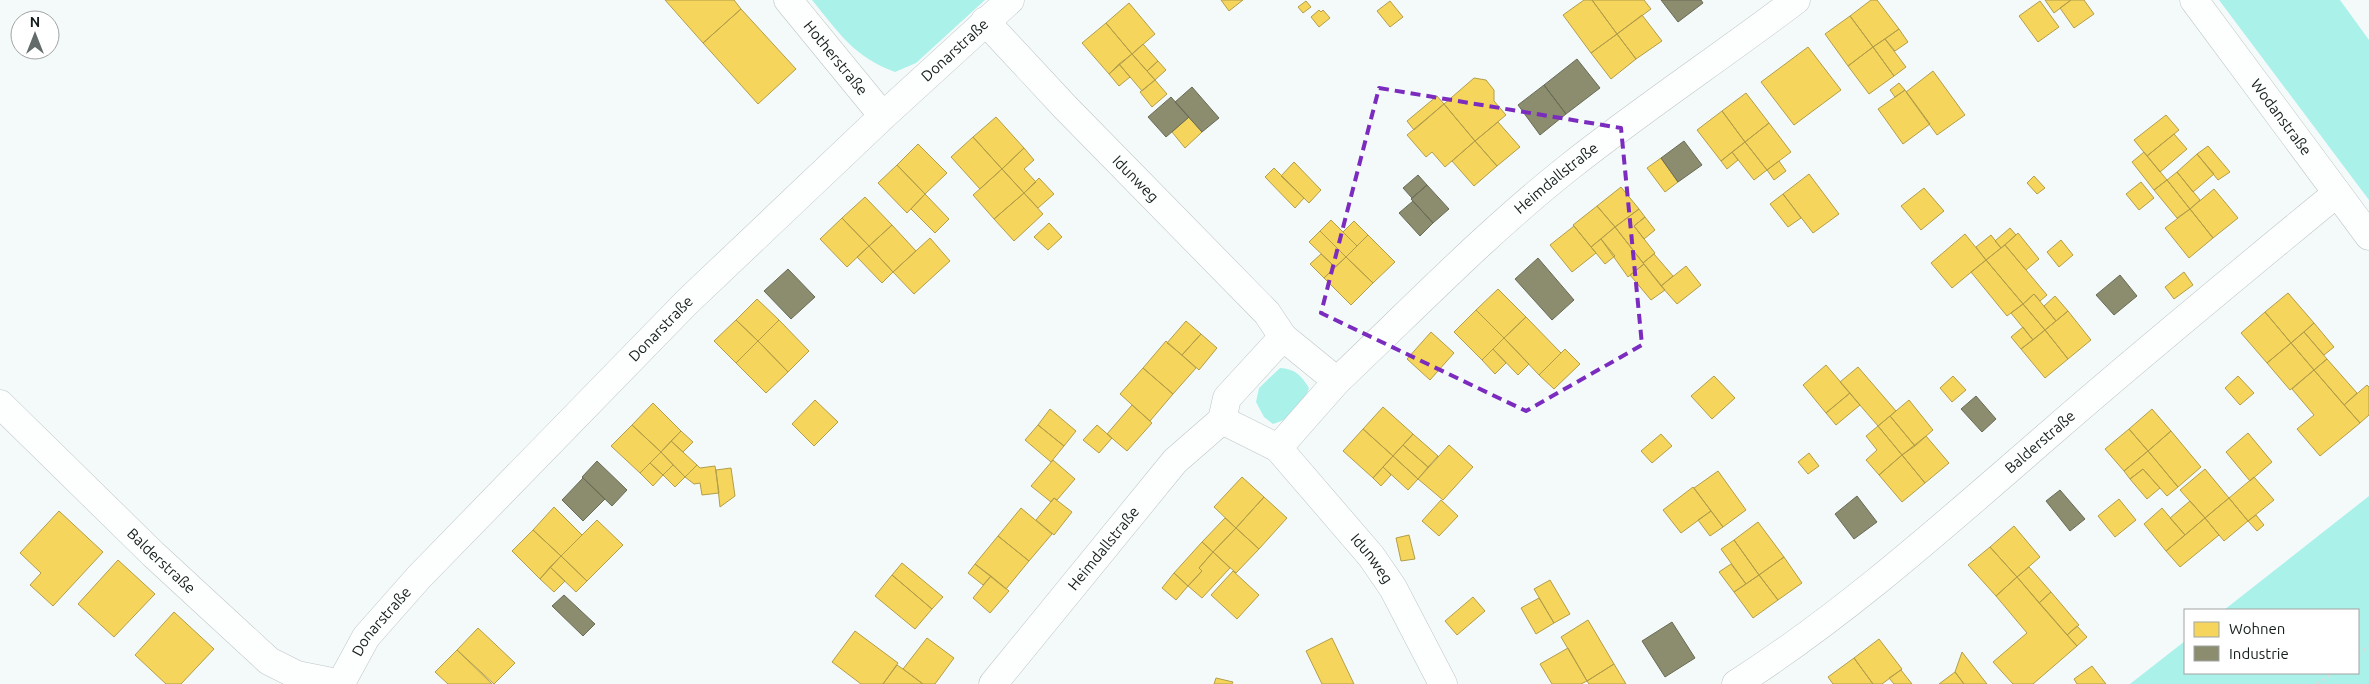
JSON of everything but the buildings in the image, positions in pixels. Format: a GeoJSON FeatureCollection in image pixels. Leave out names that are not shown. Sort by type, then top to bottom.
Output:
{"type":"FeatureCollection","features":[{"type":"Feature","properties":{"kind":"street","name":"Hotherstraße"},"geometry":{"type":"LineString","coordinates":[[788,0],[884,116]]}},
{"type":"Feature","properties":{"kind":"street","name":"Donarstraße"},"geometry":{"type":"LineString","coordinates":[[342,684],[366,637],[419,577],[687,302],[985,21],[1010,0]]}},
{"type":"Feature","properties":{"kind":"street","name":"Heimdallstraße"},"geometry":{"type":"LineString","coordinates":[[1278,448],[1337,381],[1505,221],[1567,169],[1656,100],[1796,0]]}},
{"type":"Feature","properties":{"kind":"street","name":"Wodanstraße"},"geometry":{"type":"LineString","coordinates":[[2194,0],[2369,236]]}},
{"type":"Feature","properties":{"kind":"street","name":"Idunweg"},"geometry":{"type":"LineString","coordinates":[[985,21],[1065,107],[1267,313],[1283,338]]}},
{"type":"Feature","properties":{"kind":"street","name":"Balderstraße"},"geometry":{"type":"LineString","coordinates":[[1736,684],[1849,604],[1939,530],[2152,345],[2337,193]]}},
{"type":"Feature","properties":{"kind":"street"},"geometry":{"type":"LineString","coordinates":[[1278,448],[1222,420],[1226,398],[1283,338],[1337,381]]}},
{"type":"Feature","properties":{"kind":"street","name":"Balderstraße"},"geometry":{"type":"LineString","coordinates":[[0,404],[153,554],[269,661],[297,676],[342,684]]}},
{"type":"Feature","properties":{"kind":"street","name":"Heimdallstraße"},"geometry":{"type":"LineString","coordinates":[[993,684],[1175,461],[1222,420]]}},
{"type":"Feature","properties":{"kind":"street","name":"Idunweg"},"geometry":{"type":"LineString","coordinates":[[1278,448],[1371,556],[1394,588],[1443,684]]}},
{"type":"Feature","properties":{"kind":"path"},"geometry":{"type":"LineString","coordinates":[[2317,684],[2332,674]]}},
{"type":"Feature","properties":{"kind":"highlighted area"},"geometry":{"type":"Polygon","coordinates":[[[1379,88],[1621,128],[1642,345],[1526,411],[1321,313],[1379,88]]]}},
{"type":"Feature","properties":{"kind":"shaded area"},"geometry":{"type":"Polygon","coordinates":[[[812,0],[985,0],[916,63],[895,72],[869,59],[848,43],[812,0]]]}},
{"type":"Feature","properties":{"kind":"shaded area"},"geometry":{"type":"Polygon","coordinates":[[[2219,0],[2340,0],[2369,40],[2369,200],[2219,0]]]}},
{"type":"Feature","properties":{"kind":"shaded area"},"geometry":{"type":"Polygon","coordinates":[[[1280,368],[1297,374],[1309,388],[1304,401],[1292,415],[1273,424],[1264,417],[1256,402],[1259,388],[1280,368]]]}},
{"type":"Feature","properties":{"kind":"shaded area"},"geometry":{"type":"Polygon","coordinates":[[[2369,496],[2369,684],[2130,684],[2184,642],[2184,674],[2359,674],[2359,609],[2225,609],[2369,496]]]}}]}
